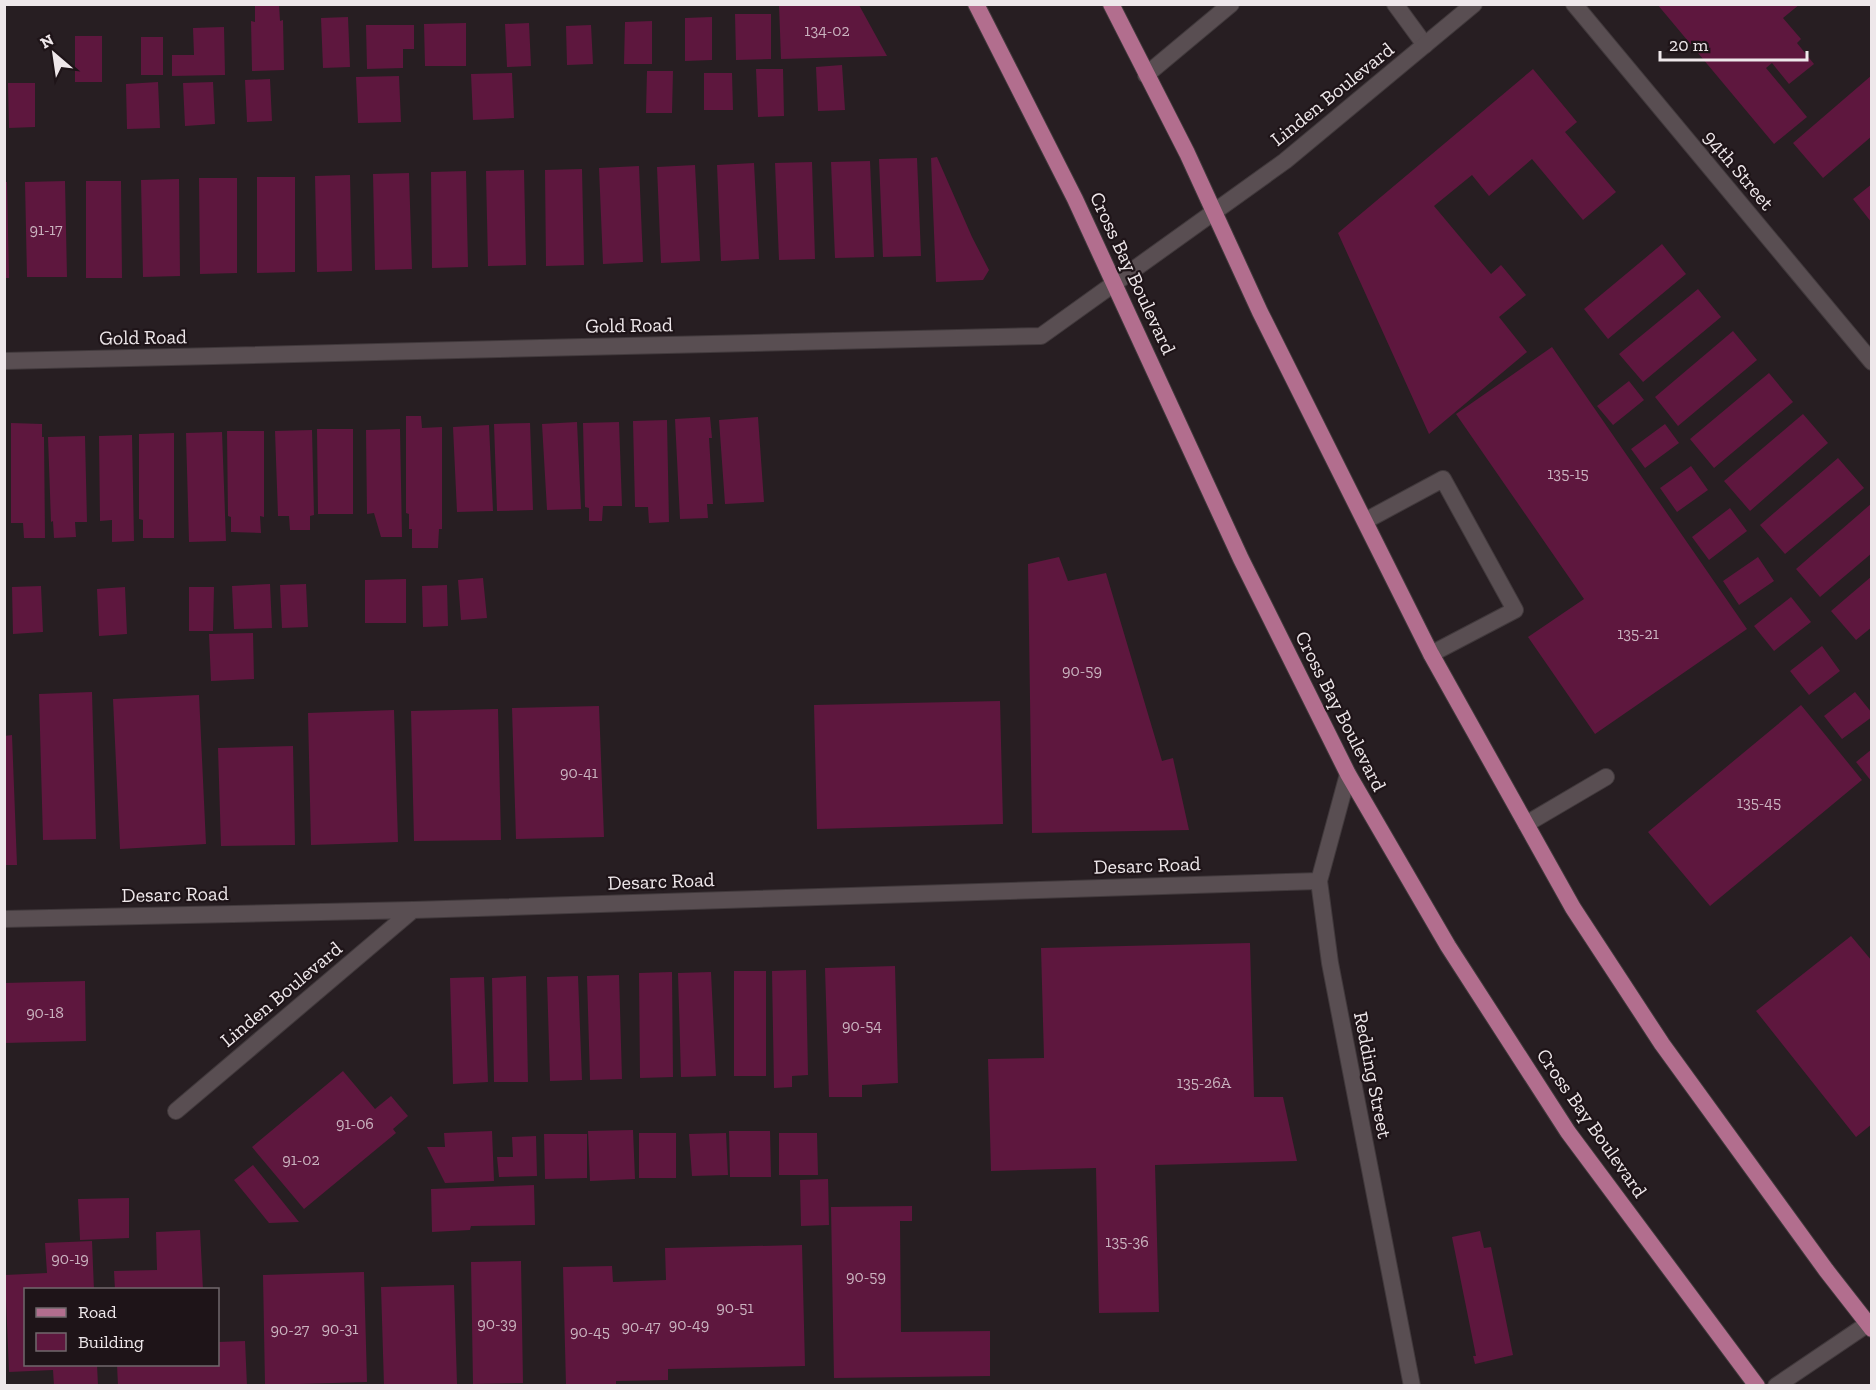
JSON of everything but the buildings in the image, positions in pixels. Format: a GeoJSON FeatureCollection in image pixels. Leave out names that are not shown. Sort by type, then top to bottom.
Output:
{"type":"FeatureCollection","features":[{"type":"Feature","properties":{"kind":"main road","name":"Cross Bay Boulevard"},"geometry":{"type":"LineString","coordinates":[[976,4],[1075,199],[1241,559],[1348,774],[1448,946],[1568,1132],[1757,1386]]}},
{"type":"Feature","properties":{"kind":"main road"},"geometry":{"type":"LineString","coordinates":[[1111,4],[1187,153],[1260,312],[1431,654],[1573,908],[1662,1044],[1826,1270],[1870,1325]]}},
{"type":"Feature","properties":{"kind":"street"},"geometry":{"type":"LineString","coordinates":[[1146,75],[1231,4]]}},
{"type":"Feature","properties":{"kind":"street"},"geometry":{"type":"LineString","coordinates":[[1395,4],[1425,45]]}},
{"type":"Feature","properties":{"kind":"street","name":"Linden Boulevard"},"geometry":{"type":"LineString","coordinates":[[1214,212],[1285,161],[1474,4]]}},
{"type":"Feature","properties":{"kind":"street","name":"94th Street"},"geometry":{"type":"LineString","coordinates":[[1574,4],[1872,362]]}},
{"type":"Feature","properties":{"kind":"street","name":"Gold Road"},"geometry":{"type":"LineString","coordinates":[[4,361],[1041,336],[1214,212]]}},
{"type":"Feature","properties":{"kind":"street"},"geometry":{"type":"LineString","coordinates":[[1365,521],[1443,479],[1515,610],[1431,654]]}},
{"type":"Feature","properties":{"kind":"street","name":"Redding Street"},"geometry":{"type":"LineString","coordinates":[[1348,774],[1319,881],[1330,963],[1412,1386]]}},
{"type":"Feature","properties":{"kind":"street"},"geometry":{"type":"LineString","coordinates":[[1526,824],[1606,777]]}},
{"type":"Feature","properties":{"kind":"street","name":"Desarc Road"},"geometry":{"type":"LineString","coordinates":[[4,919],[413,910],[1319,881]]}},
{"type":"Feature","properties":{"kind":"street","name":"Linden Boulevard"},"geometry":{"type":"LineString","coordinates":[[176,1111],[413,910]]}},
{"type":"Feature","properties":{"kind":"street"},"geometry":{"type":"LineString","coordinates":[[1776,1386],[1870,1325]]}}]}
